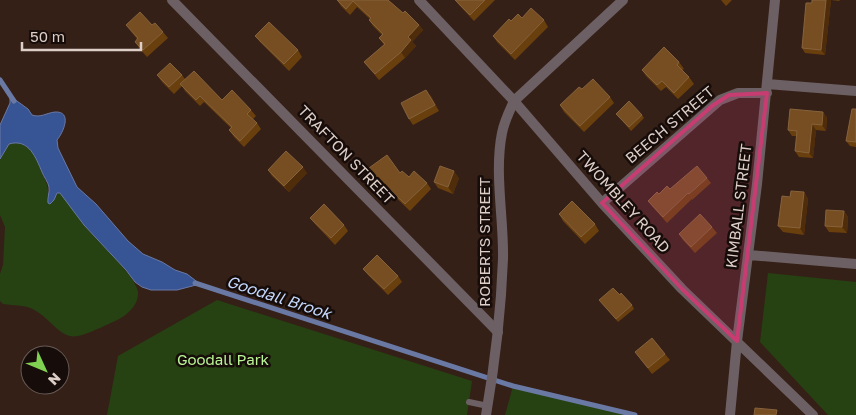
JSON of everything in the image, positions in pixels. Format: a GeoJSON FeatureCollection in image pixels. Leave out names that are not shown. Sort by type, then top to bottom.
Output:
{"type":"FeatureCollection","features":[{"type":"Feature","properties":{"kind":"street","name":"TRAFTON STREET"},"geometry":{"type":"LineString","coordinates":[[172,0],[498,332]]}},
{"type":"Feature","properties":{"kind":"street","name":"TWOMBLEY ROAD"},"geometry":{"type":"LineString","coordinates":[[419,0],[514,101],[602,203],[682,288],[813,415]]}},
{"type":"Feature","properties":{"kind":"street"},"geometry":{"type":"LineString","coordinates":[[514,101],[623,0]]}},
{"type":"Feature","properties":{"kind":"street","name":"KIMBALL STREET"},"geometry":{"type":"LineString","coordinates":[[730,415],[737,340],[749,255],[775,0]]}},
{"type":"Feature","properties":{"kind":"street","name":"BEECH STREET"},"geometry":{"type":"LineString","coordinates":[[602,203],[720,100],[738,93],[767,88],[856,92]]}},
{"type":"Feature","properties":{"kind":"street","name":"ROBERTS STREET"},"geometry":{"type":"LineString","coordinates":[[487,410],[498,332],[503,257],[500,147],[504,123],[514,101]]}},
{"type":"Feature","properties":{"kind":"street"},"geometry":{"type":"LineString","coordinates":[[749,255],[856,264]]}},
{"type":"Feature","properties":{"kind":"lane"},"geometry":{"type":"LineString","coordinates":[[469,402],[487,410]]}},
{"type":"Feature","properties":{"kind":"highlighted area"},"geometry":{"type":"Polygon","coordinates":[[[767,93],[737,341],[682,289],[602,203],[712,106],[729,95],[767,93]]]}},
{"type":"Feature","properties":{"kind":"green space"},"geometry":{"type":"Polygon","coordinates":[[[14,142],[26,146],[33,153],[48,186],[47,200],[54,200],[58,193],[60,193],[83,224],[136,285],[138,297],[136,302],[122,317],[80,336],[70,336],[66,335],[32,309],[24,306],[3,304],[0,301],[0,274],[3,265],[5,227],[0,215],[0,159],[9,144],[14,142]]]}},
{"type":"Feature","properties":{"kind":"green space"},"geometry":{"type":"Polygon","coordinates":[[[768,273],[856,282],[856,415],[828,415],[760,342],[768,273]]]}},
{"type":"Feature","properties":{"kind":"green space","name":"Goodall Park"},"geometry":{"type":"Polygon","coordinates":[[[217,300],[472,381],[467,415],[107,415],[118,356],[217,300]]]}},
{"type":"Feature","properties":{"kind":"green space"},"geometry":{"type":"Polygon","coordinates":[[[513,386],[624,413],[635,415],[505,415],[513,386]]]}},
{"type":"Feature","properties":{"kind":"water"},"geometry":{"type":"Polygon","coordinates":[[[10,96],[28,109],[32,115],[41,116],[55,112],[64,115],[65,123],[62,133],[57,140],[58,148],[77,187],[96,204],[128,241],[143,254],[187,274],[200,284],[177,290],[151,290],[142,287],[135,282],[84,225],[60,193],[57,193],[50,204],[48,203],[48,185],[34,155],[27,147],[16,143],[9,144],[0,159],[0,125],[10,103],[10,96]]]}},
{"type":"Feature","properties":{"kind":"building"},"geometry":{"type":"Polygon","coordinates":[[[337,0],[388,0],[403,13],[405,11],[419,25],[408,37],[411,40],[401,52],[375,74],[364,62],[385,44],[379,38],[383,34],[369,20],[371,18],[353,1],[346,9],[337,0]]]}},
{"type":"Feature","properties":{"kind":"building"},"geometry":{"type":"Polygon","coordinates":[[[455,0],[485,0],[470,15],[455,0]]]}},
{"type":"Feature","properties":{"kind":"building"},"geometry":{"type":"Polygon","coordinates":[[[812,0],[826,0],[821,50],[802,48],[806,3],[812,3],[812,0]]]}},
{"type":"Feature","properties":{"kind":"building"},"geometry":{"type":"Polygon","coordinates":[[[531,8],[544,20],[511,54],[493,36],[509,19],[511,21],[518,14],[522,18],[531,8]]]}},
{"type":"Feature","properties":{"kind":"building"},"geometry":{"type":"Polygon","coordinates":[[[140,12],[152,25],[155,23],[163,32],[143,50],[135,42],[138,38],[126,25],[140,12]]]}},
{"type":"Feature","properties":{"kind":"building"},"geometry":{"type":"Polygon","coordinates":[[[269,22],[298,50],[284,64],[255,36],[269,22]]]}},
{"type":"Feature","properties":{"kind":"building"},"geometry":{"type":"Polygon","coordinates":[[[664,47],[679,62],[677,65],[689,77],[674,93],[662,81],[657,85],[642,70],[664,47]]]}},
{"type":"Feature","properties":{"kind":"building"},"geometry":{"type":"Polygon","coordinates":[[[170,63],[182,75],[169,87],[157,75],[170,63]]]}},
{"type":"Feature","properties":{"kind":"building"},"geometry":{"type":"Polygon","coordinates":[[[194,71],[222,100],[232,90],[251,110],[247,114],[257,123],[240,141],[229,130],[232,127],[200,96],[196,100],[180,84],[194,71]]]}},
{"type":"Feature","properties":{"kind":"building"},"geometry":{"type":"Polygon","coordinates":[[[593,79],[610,97],[580,126],[560,105],[579,87],[582,89],[593,79]]]}},
{"type":"Feature","properties":{"kind":"building"},"geometry":{"type":"Polygon","coordinates":[[[426,90],[435,105],[409,119],[401,103],[426,90]]]}},
{"type":"Feature","properties":{"kind":"building"},"geometry":{"type":"Polygon","coordinates":[[[629,101],[642,115],[629,127],[616,114],[629,101]]]}},
{"type":"Feature","properties":{"kind":"building"},"geometry":{"type":"Polygon","coordinates":[[[790,109],[823,112],[822,125],[812,124],[809,153],[795,151],[797,131],[788,130],[790,109]]]}},
{"type":"Feature","properties":{"kind":"building"},"geometry":{"type":"Polygon","coordinates":[[[852,109],[856,109],[856,142],[846,141],[852,109]]]}},
{"type":"Feature","properties":{"kind":"building"},"geometry":{"type":"Polygon","coordinates":[[[286,151],[303,167],[284,186],[268,170],[286,151]]]}},
{"type":"Feature","properties":{"kind":"building"},"geometry":{"type":"Polygon","coordinates":[[[387,155],[400,173],[402,171],[409,177],[414,171],[427,183],[405,204],[377,179],[369,168],[387,155]]]}},
{"type":"Feature","properties":{"kind":"building"},"geometry":{"type":"Polygon","coordinates":[[[440,166],[454,171],[448,187],[434,182],[440,166]]]}},
{"type":"Feature","properties":{"kind":"building"},"geometry":{"type":"Polygon","coordinates":[[[697,166],[707,178],[663,217],[648,201],[667,186],[670,189],[697,166]]]}},
{"type":"Feature","properties":{"kind":"building"},"geometry":{"type":"Polygon","coordinates":[[[791,191],[804,192],[800,228],[778,226],[782,196],[790,197],[791,191]]]}},
{"type":"Feature","properties":{"kind":"building"},"geometry":{"type":"Polygon","coordinates":[[[572,201],[595,224],[581,237],[559,214],[572,201]]]}},
{"type":"Feature","properties":{"kind":"building"},"geometry":{"type":"Polygon","coordinates":[[[324,204],[344,225],[331,238],[310,218],[324,204]]]}},
{"type":"Feature","properties":{"kind":"building"},"geometry":{"type":"Polygon","coordinates":[[[826,210],[844,211],[842,227],[825,226],[826,210]]]}},
{"type":"Feature","properties":{"kind":"building"},"geometry":{"type":"Polygon","coordinates":[[[700,214],[712,227],[691,247],[679,234],[700,214]]]}},
{"type":"Feature","properties":{"kind":"building"},"geometry":{"type":"Polygon","coordinates":[[[377,255],[398,276],[384,289],[363,269],[377,255]]]}},
{"type":"Feature","properties":{"kind":"building"},"geometry":{"type":"Polygon","coordinates":[[[613,288],[620,295],[621,293],[632,305],[616,319],[599,300],[613,288]]]}},
{"type":"Feature","properties":{"kind":"building"},"geometry":{"type":"Polygon","coordinates":[[[652,338],[665,354],[648,368],[635,352],[652,338]]]}},
{"type":"Feature","properties":{"kind":"building"},"geometry":{"type":"Polygon","coordinates":[[[755,408],[777,410],[776,415],[754,415],[755,408]]]}},
{"type":"Feature","properties":{"kind":"waterway","name":"Goodall Brook"},"geometry":{"type":"LineString","coordinates":[[0,80],[14,101]]}},
{"type":"Feature","properties":{"kind":"waterway","name":"Goodall Brook"},"geometry":{"type":"LineString","coordinates":[[195,283],[513,386],[635,415]]}}]}
